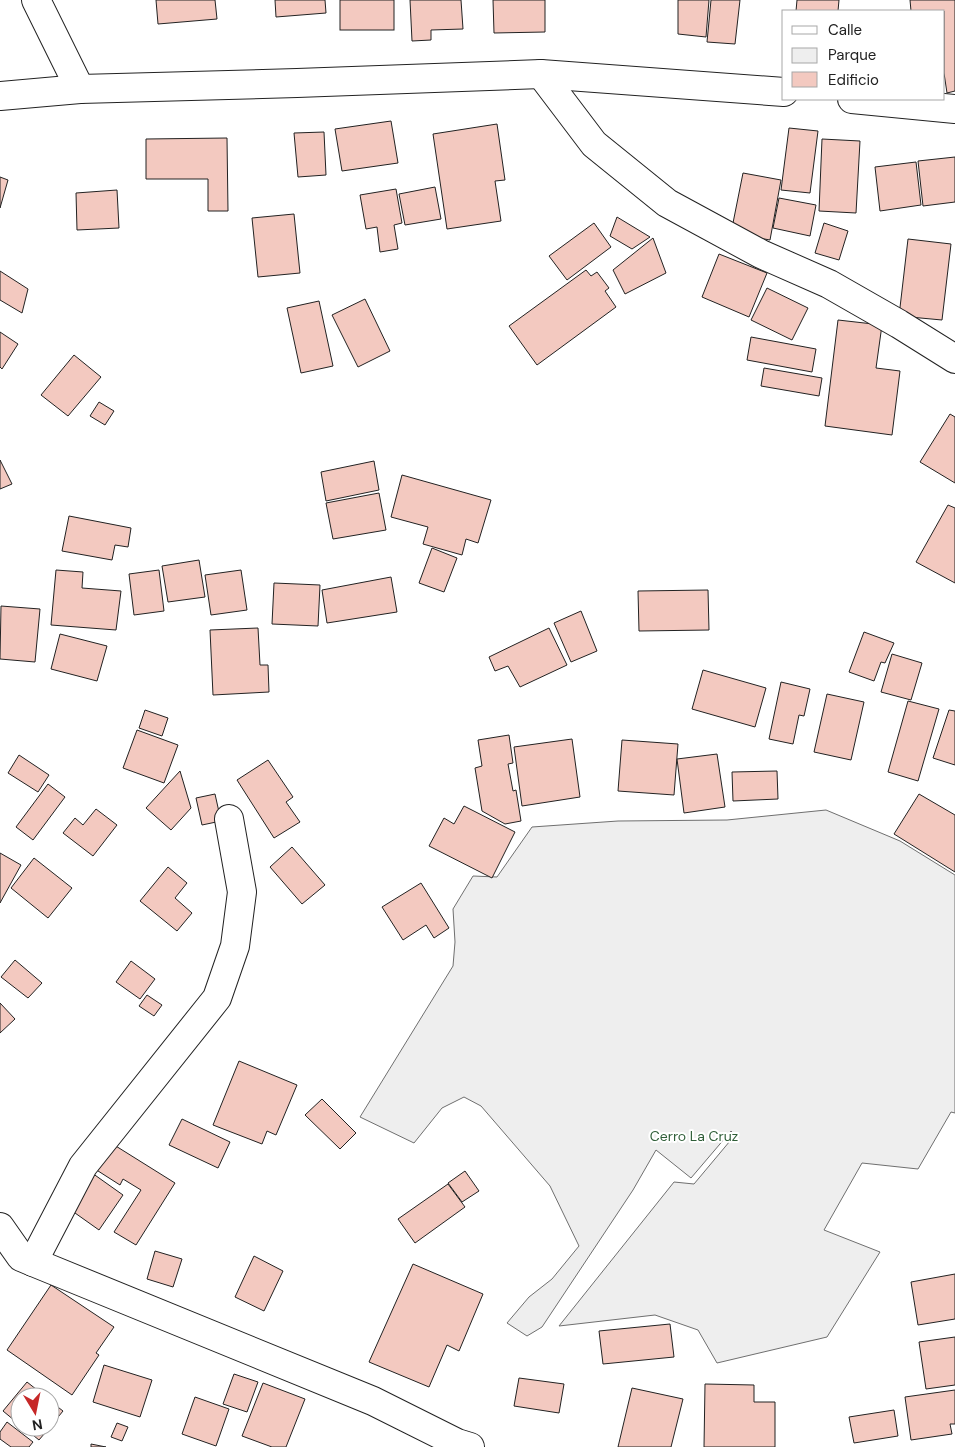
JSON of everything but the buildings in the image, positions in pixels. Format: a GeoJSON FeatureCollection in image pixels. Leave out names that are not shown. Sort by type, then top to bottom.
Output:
{"type":"FeatureCollection","features":[{"type":"Feature","properties":{"kind":"street"},"geometry":{"type":"LineString","coordinates":[[36,0],[80,89]]}},
{"type":"Feature","properties":{"kind":"street"},"geometry":{"type":"LineString","coordinates":[[541,74],[594,144],[667,203],[761,254],[829,284],[955,359]]}},
{"type":"Feature","properties":{"kind":"street"},"geometry":{"type":"LineString","coordinates":[[0,96],[80,89],[541,74],[782,92]]}},
{"type":"Feature","properties":{"kind":"street"},"geometry":{"type":"LineString","coordinates":[[862,100],[955,109]]}},
{"type":"Feature","properties":{"kind":"street"},"geometry":{"type":"LineString","coordinates":[[33,1262],[83,1166],[217,998],[235,946],[242,892],[228,819]]}},
{"type":"Feature","properties":{"kind":"street"},"geometry":{"type":"LineString","coordinates":[[0,1227],[21,1257],[373,1401],[457,1443],[470,1447]]}},
{"type":"Feature","properties":{"kind":"green space","name":"Cerro La Cruz"},"geometry":{"type":"Polygon","coordinates":[[[826,810],[900,841],[955,875],[955,1113],[951,1112],[918,1169],[862,1163],[824,1230],[880,1252],[827,1337],[717,1363],[698,1330],[655,1315],[559,1326],[674,1182],[694,1184],[735,1135],[731,1131],[691,1178],[656,1150],[633,1190],[542,1327],[527,1336],[507,1323],[529,1297],[552,1279],[579,1246],[550,1186],[481,1106],[464,1097],[442,1108],[414,1143],[360,1117],[453,966],[455,942],[453,909],[473,876],[497,877],[532,827],[618,821],[727,820],[826,810]]]}}]}
